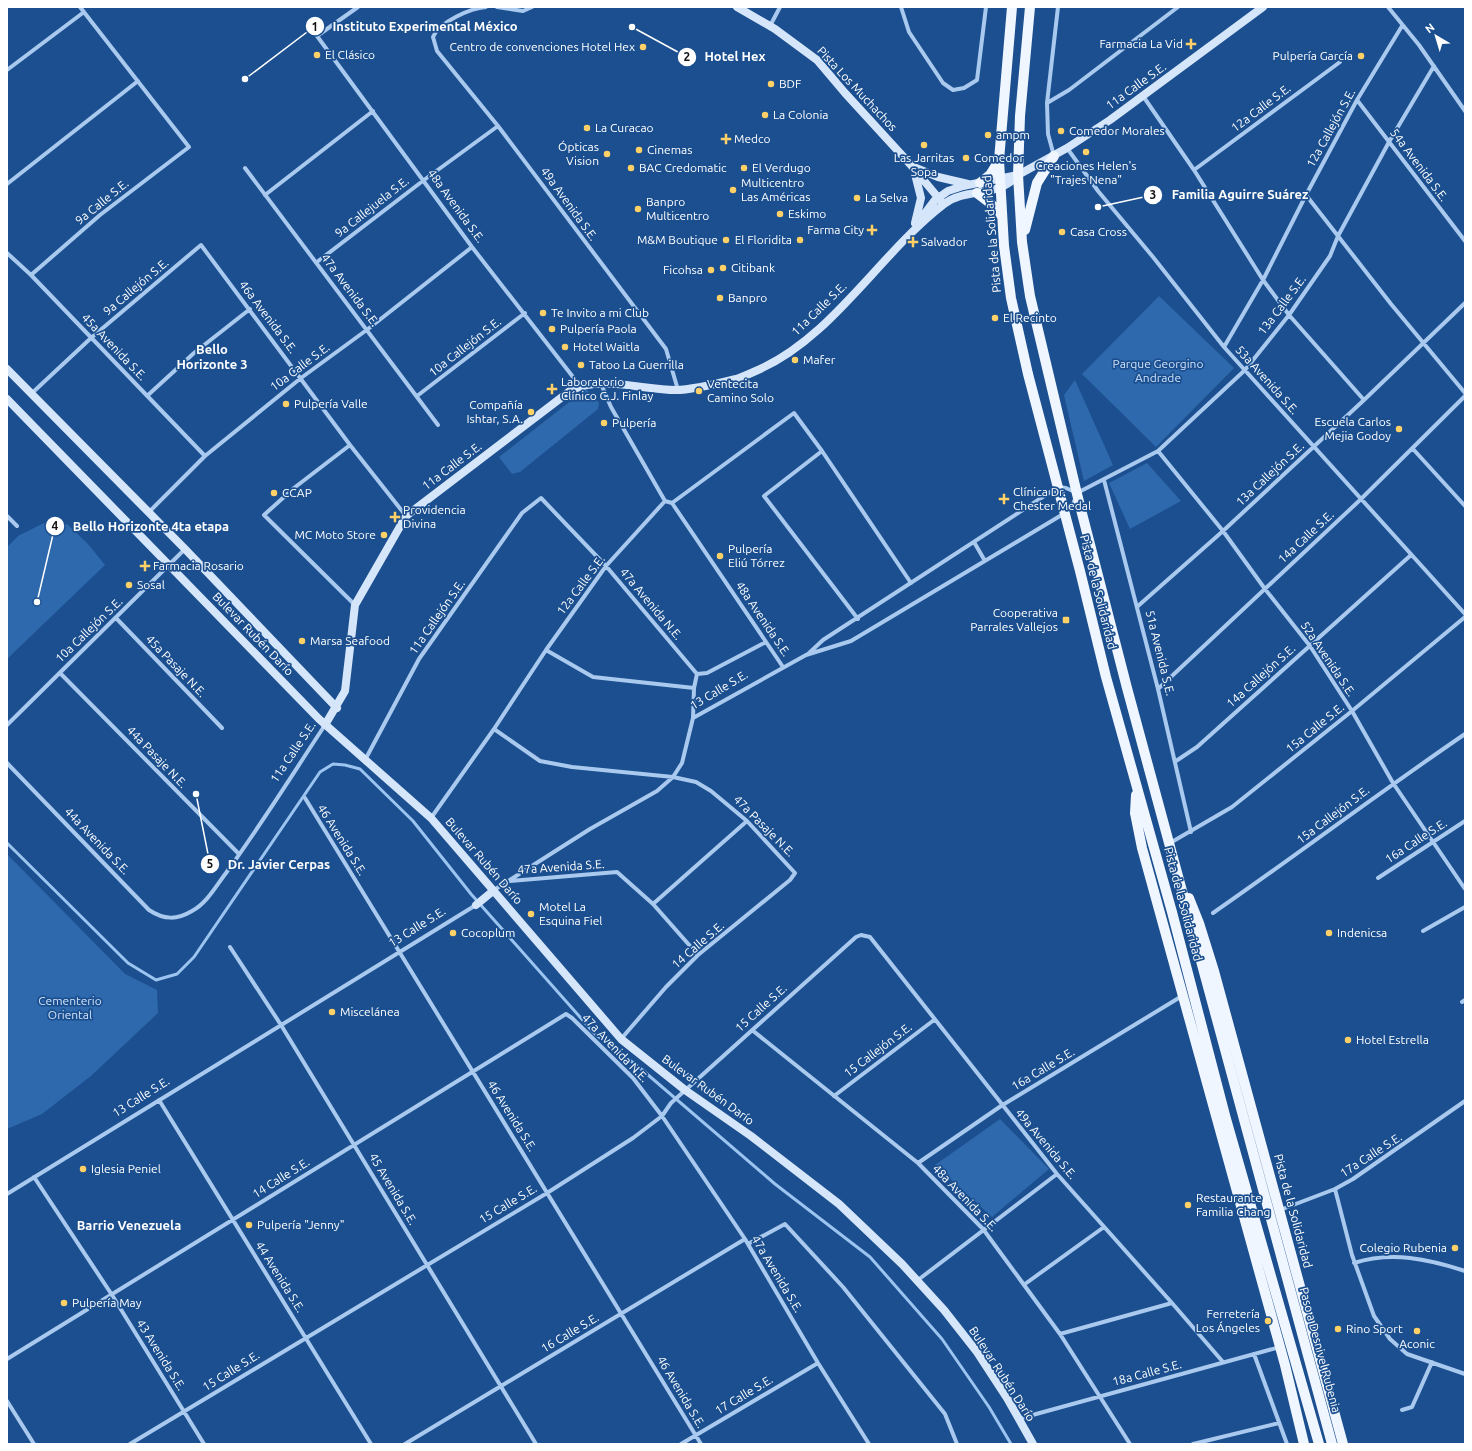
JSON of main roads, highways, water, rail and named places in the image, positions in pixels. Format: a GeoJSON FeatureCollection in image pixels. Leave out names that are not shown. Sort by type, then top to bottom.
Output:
{"type":"FeatureCollection","features":[{"type":"Feature","properties":{"kind":"main road","name":"Pista de la Solidaridad"},"geometry":{"type":"LineString","coordinates":[[1012,7],[999,160],[1004,246],[1011,298],[1028,374],[1106,677],[1242,1172],[1319,1444]]}},
{"type":"Feature","properties":{"kind":"main road","name":"Pista de la Solidaridad"},"geometry":{"type":"LineString","coordinates":[[1032,9],[1020,116],[1018,176],[1022,242],[1030,296],[1077,494],[1127,688],[1257,1170]]}},
{"type":"Feature","properties":{"kind":"main road"},"geometry":{"type":"LineString","coordinates":[[1022,242],[1037,182],[1054,156]]}},
{"type":"Feature","properties":{"kind":"main road"},"geometry":{"type":"LineString","coordinates":[[999,160],[990,175],[976,187],[1002,216]]}},
{"type":"Feature","properties":{"kind":"main road","name":"Pista de la Solidaridad"},"geometry":{"type":"LineString","coordinates":[[1137,787],[1135,813],[1138,833],[1280,1346],[1304,1444]]}},
{"type":"Feature","properties":{"kind":"main road","name":"Pista de la Solidaridad"},"geometry":{"type":"LineString","coordinates":[[1178,873],[1202,930],[1343,1444]]}},
{"type":"Feature","properties":{"kind":"main road","name":"Paso a Desnivel Rubenia"},"geometry":{"type":"LineString","coordinates":[[1257,1170],[1332,1444]]}},
{"type":"Feature","properties":{"kind":"waterway"},"geometry":{"type":"LineString","coordinates":[[7,843],[128,963],[156,980],[177,974],[194,957],[320,772],[333,764],[345,765],[360,769],[413,821],[471,894],[595,1034],[640,1068],[775,1184],[870,1257],[942,1339],[989,1407],[1011,1444]]}},
{"type":"Feature","properties":{"kind":"place","name":"Hotel Hex"},"geometry":{"type":"Point","coordinates":[632,27]}},
{"type":"Feature","properties":{"kind":"place","name":"Farmacia La Vid"},"geometry":{"type":"Point","coordinates":[1191,44]}},
{"type":"Feature","properties":{"kind":"place","name":"Centro de convenciones Hotel Hex"},"geometry":{"type":"Point","coordinates":[643,47]}},
{"type":"Feature","properties":{"kind":"place","name":"El Clásico"},"geometry":{"type":"Point","coordinates":[317,55]}},
{"type":"Feature","properties":{"kind":"place","name":"Pulpería García"},"geometry":{"type":"Point","coordinates":[1361,56]}},
{"type":"Feature","properties":{"kind":"place","name":"Instituto Experimental México"},"geometry":{"type":"Point","coordinates":[245,79]}},
{"type":"Feature","properties":{"kind":"place","name":"BDF"},"geometry":{"type":"Point","coordinates":[771,84]}},
{"type":"Feature","properties":{"kind":"place","name":"La Colonia"},"geometry":{"type":"Point","coordinates":[765,115]}},
{"type":"Feature","properties":{"kind":"place","name":"La Curacao"},"geometry":{"type":"Point","coordinates":[587,128]}},
{"type":"Feature","properties":{"kind":"place","name":"Comedor Morales"},"geometry":{"type":"Point","coordinates":[1061,131]}},
{"type":"Feature","properties":{"kind":"place","name":"ampm"},"geometry":{"type":"Point","coordinates":[988,135]}},
{"type":"Feature","properties":{"kind":"place","name":"Medco"},"geometry":{"type":"Point","coordinates":[726,139]}},
{"type":"Feature","properties":{"kind":"place","name":"Las Jarritas Sopa"},"geometry":{"type":"Point","coordinates":[924,145]}},
{"type":"Feature","properties":{"kind":"place","name":"Cinemas"},"geometry":{"type":"Point","coordinates":[639,150]}},
{"type":"Feature","properties":{"kind":"place","name":"Creaciones Helen's \"Trajes Nena\""},"geometry":{"type":"Point","coordinates":[1086,152]}},
{"type":"Feature","properties":{"kind":"place","name":"Ópticas Vision"},"geometry":{"type":"Point","coordinates":[607,154]}},
{"type":"Feature","properties":{"kind":"place","name":"Comedor"},"geometry":{"type":"Point","coordinates":[966,158]}},
{"type":"Feature","properties":{"kind":"place","name":"BAC Credomatic"},"geometry":{"type":"Point","coordinates":[631,168]}},
{"type":"Feature","properties":{"kind":"place","name":"El Verdugo"},"geometry":{"type":"Point","coordinates":[744,168]}},
{"type":"Feature","properties":{"kind":"place","name":"Multicentro Las Américas"},"geometry":{"type":"Point","coordinates":[733,190]}},
{"type":"Feature","properties":{"kind":"place","name":"La Selva"},"geometry":{"type":"Point","coordinates":[857,198]}},
{"type":"Feature","properties":{"kind":"place","name":"Familia Aguirre Suárez"},"geometry":{"type":"Point","coordinates":[1098,207]}},
{"type":"Feature","properties":{"kind":"place","name":"Banpro Multicentro"},"geometry":{"type":"Point","coordinates":[638,209]}},
{"type":"Feature","properties":{"kind":"place","name":"Eskimo"},"geometry":{"type":"Point","coordinates":[780,214]}},
{"type":"Feature","properties":{"kind":"place","name":"Farma City"},"geometry":{"type":"Point","coordinates":[872,230]}},
{"type":"Feature","properties":{"kind":"place","name":"Casa Cross"},"geometry":{"type":"Point","coordinates":[1062,232]}},
{"type":"Feature","properties":{"kind":"place","name":"M&M Boutique"},"geometry":{"type":"Point","coordinates":[726,240]}},
{"type":"Feature","properties":{"kind":"place","name":"El Floridita"},"geometry":{"type":"Point","coordinates":[800,240]}},
{"type":"Feature","properties":{"kind":"place","name":"Salvador"},"geometry":{"type":"Point","coordinates":[913,242]}},
{"type":"Feature","properties":{"kind":"place","name":"Citibank"},"geometry":{"type":"Point","coordinates":[723,268]}},
{"type":"Feature","properties":{"kind":"place","name":"Ficohsa"},"geometry":{"type":"Point","coordinates":[711,270]}},
{"type":"Feature","properties":{"kind":"place","name":"Banpro"},"geometry":{"type":"Point","coordinates":[720,298]}},
{"type":"Feature","properties":{"kind":"place","name":"Te Invito a mi Club"},"geometry":{"type":"Point","coordinates":[543,313]}},
{"type":"Feature","properties":{"kind":"place","name":"El Recinto"},"geometry":{"type":"Point","coordinates":[995,318]}},
{"type":"Feature","properties":{"kind":"place","name":"Pulpería Paola"},"geometry":{"type":"Point","coordinates":[552,329]}},
{"type":"Feature","properties":{"kind":"place","name":"Hotel Waitla"},"geometry":{"type":"Point","coordinates":[565,347]}},
{"type":"Feature","properties":{"kind":"place","name":"Mafer"},"geometry":{"type":"Point","coordinates":[795,360]}},
{"type":"Feature","properties":{"kind":"place","name":"Tatoo La Guerrilla"},"geometry":{"type":"Point","coordinates":[581,365]}},
{"type":"Feature","properties":{"kind":"place","name":"Laboratorio Clínico C.J. Finlay"},"geometry":{"type":"Point","coordinates":[552,389]}},
{"type":"Feature","properties":{"kind":"place","name":"Ventecita Camino Solo"},"geometry":{"type":"Point","coordinates":[699,391]}},
{"type":"Feature","properties":{"kind":"place","name":"Pulpería Valle"},"geometry":{"type":"Point","coordinates":[286,404]}},
{"type":"Feature","properties":{"kind":"place","name":"Compañía Ishtar, S.A."},"geometry":{"type":"Point","coordinates":[531,412]}},
{"type":"Feature","properties":{"kind":"place","name":"Pulpería"},"geometry":{"type":"Point","coordinates":[604,423]}},
{"type":"Feature","properties":{"kind":"place","name":"Escuela Carlos Mejia Godoy"},"geometry":{"type":"Point","coordinates":[1399,429]}},
{"type":"Feature","properties":{"kind":"place","name":"CCAP"},"geometry":{"type":"Point","coordinates":[274,493]}},
{"type":"Feature","properties":{"kind":"place","name":"Clínica Dr. Chester Medal"},"geometry":{"type":"Point","coordinates":[1004,499]}},
{"type":"Feature","properties":{"kind":"place","name":"Providencia Divina"},"geometry":{"type":"Point","coordinates":[395,517]}},
{"type":"Feature","properties":{"kind":"place","name":"MC Moto Store"},"geometry":{"type":"Point","coordinates":[384,535]}},
{"type":"Feature","properties":{"kind":"place","name":"Pulpería Eliú Tórrez"},"geometry":{"type":"Point","coordinates":[720,556]}},
{"type":"Feature","properties":{"kind":"place","name":"Farmacia Rosario"},"geometry":{"type":"Point","coordinates":[145,566]}},
{"type":"Feature","properties":{"kind":"place","name":"Sosal"},"geometry":{"type":"Point","coordinates":[129,585]}},
{"type":"Feature","properties":{"kind":"place","name":"Bello Horizonte 4ta etapa"},"geometry":{"type":"Point","coordinates":[37,602]}},
{"type":"Feature","properties":{"kind":"place","name":"Cooperativa Parrales Vallejos"},"geometry":{"type":"Point","coordinates":[1066,620]}},
{"type":"Feature","properties":{"kind":"place","name":"Marsa Seafood"},"geometry":{"type":"Point","coordinates":[302,641]}},
{"type":"Feature","properties":{"kind":"place","name":"Dr. Javier Cerpas"},"geometry":{"type":"Point","coordinates":[196,794]}},
{"type":"Feature","properties":{"kind":"place","name":"Motel La Esquina Fiel"},"geometry":{"type":"Point","coordinates":[531,914]}},
{"type":"Feature","properties":{"kind":"place","name":"Cocoplum"},"geometry":{"type":"Point","coordinates":[453,933]}},
{"type":"Feature","properties":{"kind":"place","name":"Indenicsa"},"geometry":{"type":"Point","coordinates":[1329,933]}},
{"type":"Feature","properties":{"kind":"place","name":"Miscelánea"},"geometry":{"type":"Point","coordinates":[332,1012]}},
{"type":"Feature","properties":{"kind":"place","name":"Hotel Estrella"},"geometry":{"type":"Point","coordinates":[1348,1040]}},
{"type":"Feature","properties":{"kind":"place","name":"Iglesia Peniel"},"geometry":{"type":"Point","coordinates":[83,1169]}},
{"type":"Feature","properties":{"kind":"place","name":"Restaurante Familia Chang"},"geometry":{"type":"Point","coordinates":[1188,1205]}},
{"type":"Feature","properties":{"kind":"place","name":"Pulpería \"Jenny\""},"geometry":{"type":"Point","coordinates":[249,1225]}},
{"type":"Feature","properties":{"kind":"place","name":"Colegio Rubenia"},"geometry":{"type":"Point","coordinates":[1455,1248]}},
{"type":"Feature","properties":{"kind":"place","name":"Pulpería May"},"geometry":{"type":"Point","coordinates":[64,1303]}},
{"type":"Feature","properties":{"kind":"place","name":"Ferretería Los Ángeles"},"geometry":{"type":"Point","coordinates":[1268,1321]}},
{"type":"Feature","properties":{"kind":"place","name":"Rino Sport"},"geometry":{"type":"Point","coordinates":[1338,1329]}},
{"type":"Feature","properties":{"kind":"place","name":"Aconic"},"geometry":{"type":"Point","coordinates":[1417,1331]}},
{"type":"Feature","properties":{"kind":"district","name":"Bello Horizonte 3"},"geometry":{"type":"Point","coordinates":[212,356]}},
{"type":"Feature","properties":{"kind":"district","name":"Barrio Venezuela"},"geometry":{"type":"Point","coordinates":[129,1225]}},
{"type":"Feature","properties":{"kind":"park label","name":"Parque Georgino Andrade"},"geometry":{"type":"Point","coordinates":[1158,371]}},
{"type":"Feature","properties":{"kind":"park label","name":"Cementerio Oriental"},"geometry":{"type":"Point","coordinates":[70,1008]}}]}
